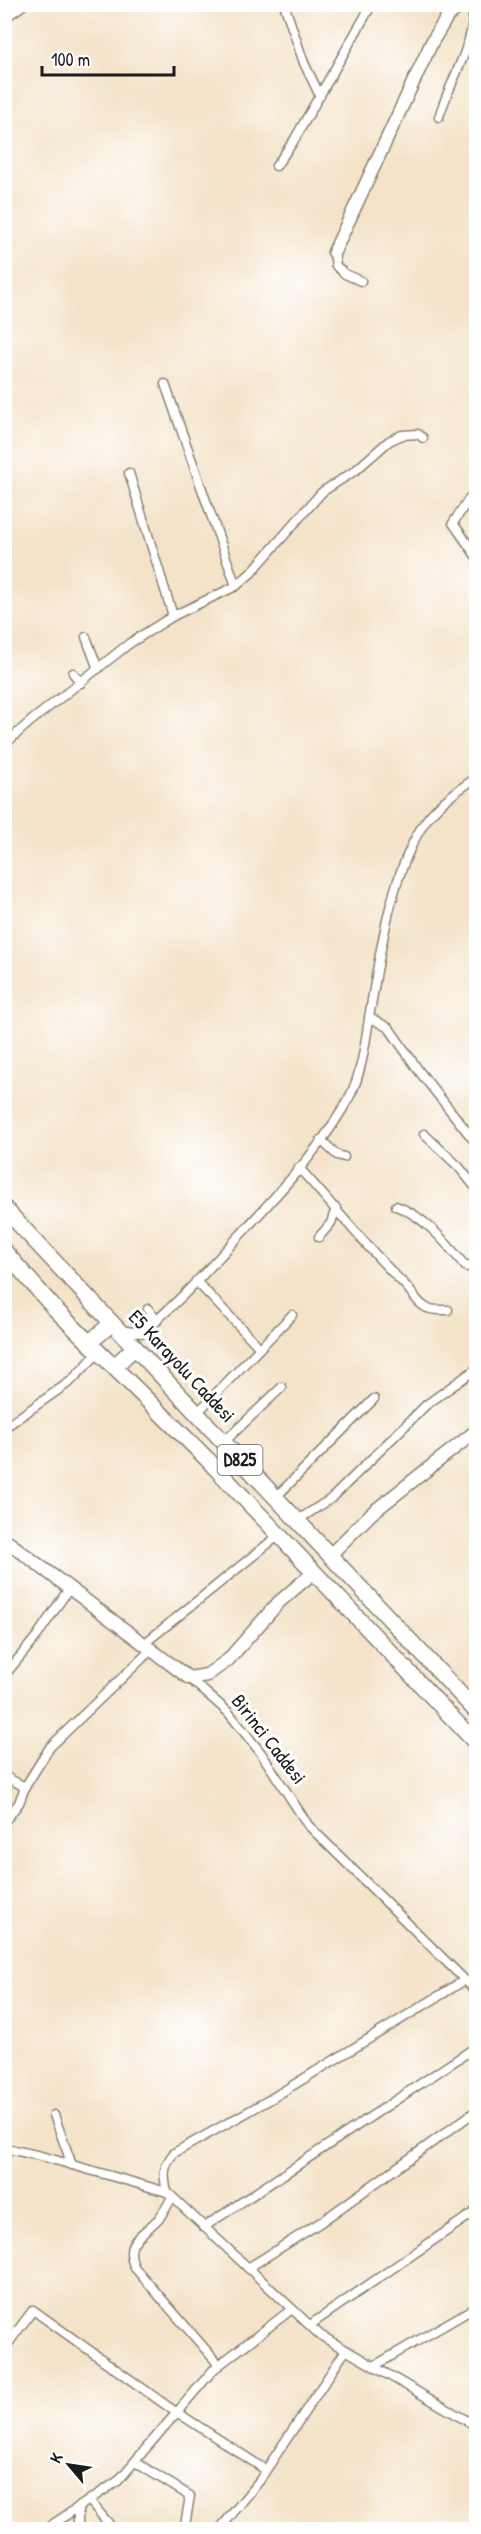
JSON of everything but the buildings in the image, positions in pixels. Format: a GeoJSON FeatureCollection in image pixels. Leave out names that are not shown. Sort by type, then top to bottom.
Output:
{"type":"FeatureCollection","features":[{"type":"Feature","properties":{"kind":"highway","name":"E5 Karayolu Caddesi"},"geometry":{"type":"LineString","coordinates":[[4,1208],[477,1711]]}},
{"type":"Feature","properties":{"kind":"highway","name":"D825"},"geometry":{"type":"LineString","coordinates":[[4,1251],[55,1309],[207,1459],[477,1743]]}},
{"type":"Feature","properties":{"kind":"highway"},"geometry":{"type":"LineString","coordinates":[[94,1347],[115,1326]]}},
{"type":"Feature","properties":{"kind":"highway"},"geometry":{"type":"LineString","coordinates":[[114,1367],[135,1347]]}},
{"type":"Feature","properties":{"kind":"street"},"geometry":{"type":"LineString","coordinates":[[4,16],[21,4]]}},
{"type":"Feature","properties":{"kind":"street"},"geometry":{"type":"LineString","coordinates":[[284,4],[304,63],[320,96]]}},
{"type":"Feature","properties":{"kind":"street"},"geometry":{"type":"LineString","coordinates":[[276,166],[320,96],[372,4]]}},
{"type":"Feature","properties":{"kind":"street"},"geometry":{"type":"LineString","coordinates":[[361,281],[345,274],[336,266],[334,252],[432,42],[447,17],[462,4]]}},
{"type":"Feature","properties":{"kind":"street"},"geometry":{"type":"LineString","coordinates":[[439,117],[450,84],[473,33],[475,16],[472,4]]}},
{"type":"Feature","properties":{"kind":"street"},"geometry":{"type":"LineString","coordinates":[[165,384],[236,586]]}},
{"type":"Feature","properties":{"kind":"street"},"geometry":{"type":"LineString","coordinates":[[4,745],[130,643],[173,616],[236,586],[251,573],[322,492],[356,470],[389,441],[410,434],[418,434],[423,438]]}},
{"type":"Feature","properties":{"kind":"street"},"geometry":{"type":"LineString","coordinates":[[129,473],[173,616]]}},
{"type":"Feature","properties":{"kind":"street"},"geometry":{"type":"LineString","coordinates":[[477,489],[453,523],[477,556]]}},
{"type":"Feature","properties":{"kind":"street"},"geometry":{"type":"LineString","coordinates":[[86,637],[98,669]]}},
{"type":"Feature","properties":{"kind":"street"},"geometry":{"type":"LineString","coordinates":[[73,673],[81,683]]}},
{"type":"Feature","properties":{"kind":"street"},"geometry":{"type":"LineString","coordinates":[[115,1326],[141,1333],[157,1321],[299,1168],[321,1140],[351,1094],[364,1049],[380,952],[402,868],[426,821],[458,790],[477,778]]}},
{"type":"Feature","properties":{"kind":"street"},"geometry":{"type":"LineString","coordinates":[[369,1017],[389,1028],[419,1071],[477,1143]]}},
{"type":"Feature","properties":{"kind":"street"},"geometry":{"type":"LineString","coordinates":[[424,1134],[459,1167],[477,1188]]}},
{"type":"Feature","properties":{"kind":"street"},"geometry":{"type":"LineString","coordinates":[[321,1140],[337,1155],[344,1157]]}},
{"type":"Feature","properties":{"kind":"street"},"geometry":{"type":"LineString","coordinates":[[299,1168],[378,1259],[404,1283],[422,1305],[428,1309],[448,1310]]}},
{"type":"Feature","properties":{"kind":"street"},"geometry":{"type":"LineString","coordinates":[[396,1206],[410,1210],[420,1218],[466,1267],[477,1262]]}},
{"type":"Feature","properties":{"kind":"street"},"geometry":{"type":"LineString","coordinates":[[319,1237],[331,1223],[336,1208]]}},
{"type":"Feature","properties":{"kind":"street"},"geometry":{"type":"LineString","coordinates":[[196,1281],[260,1348]]}},
{"type":"Feature","properties":{"kind":"street"},"geometry":{"type":"LineString","coordinates":[[148,1309],[157,1321]]}},
{"type":"Feature","properties":{"kind":"street"},"geometry":{"type":"LineString","coordinates":[[197,1413],[292,1315]]}},
{"type":"Feature","properties":{"kind":"street"},"geometry":{"type":"LineString","coordinates":[[4,1428],[70,1381],[94,1347]]}},
{"type":"Feature","properties":{"kind":"street"},"geometry":{"type":"LineString","coordinates":[[298,1520],[332,1498],[426,1405],[477,1369]]}},
{"type":"Feature","properties":{"kind":"street"},"geometry":{"type":"LineString","coordinates":[[224,1442],[282,1387]]}},
{"type":"Feature","properties":{"kind":"street"},"geometry":{"type":"LineString","coordinates":[[275,1498],[374,1399]]}},
{"type":"Feature","properties":{"kind":"street"},"geometry":{"type":"LineString","coordinates":[[330,1555],[372,1513],[477,1431]]}},
{"type":"Feature","properties":{"kind":"street"},"geometry":{"type":"LineString","coordinates":[[4,1822],[19,1803],[25,1787],[50,1747],[148,1646],[279,1535]]}},
{"type":"Feature","properties":{"kind":"street","name":"Birinci Caddesi"},"geometry":{"type":"LineString","coordinates":[[7,1546],[70,1587],[189,1678],[228,1712],[261,1754],[308,1824],[477,1991]]}},
{"type":"Feature","properties":{"kind":"street"},"geometry":{"type":"LineString","coordinates":[[189,1678],[207,1675],[228,1660],[279,1602],[314,1572]]}},
{"type":"Feature","properties":{"kind":"street"},"geometry":{"type":"LineString","coordinates":[[4,1676],[37,1636],[70,1587]]}},
{"type":"Feature","properties":{"kind":"street"},"geometry":{"type":"LineString","coordinates":[[4,1776],[25,1787]]}},
{"type":"Feature","properties":{"kind":"street"},"geometry":{"type":"LineString","coordinates":[[219,2366],[135,2268],[131,2258],[135,2239],[158,2219],[169,2194],[163,2177],[165,2164],[174,2153],[269,2100],[465,1980]]}},
{"type":"Feature","properties":{"kind":"street"},"geometry":{"type":"LineString","coordinates":[[204,2227],[477,2047]]}},
{"type":"Feature","properties":{"kind":"street"},"geometry":{"type":"LineString","coordinates":[[248,2268],[321,2222],[477,2111]]}},
{"type":"Feature","properties":{"kind":"street"},"geometry":{"type":"LineString","coordinates":[[54,2115],[72,2165]]}},
{"type":"Feature","properties":{"kind":"street"},"geometry":{"type":"LineString","coordinates":[[4,2148],[72,2165],[169,2194],[320,2335],[474,2421]]}},
{"type":"Feature","properties":{"kind":"street"},"geometry":{"type":"LineString","coordinates":[[310,2325],[477,2211]]}},
{"type":"Feature","properties":{"kind":"street"},"geometry":{"type":"LineString","coordinates":[[374,2366],[477,2307]]}},
{"type":"Feature","properties":{"kind":"street"},"geometry":{"type":"LineString","coordinates":[[44,2529],[118,2481],[219,2366],[292,2309]]}},
{"type":"Feature","properties":{"kind":"street"},"geometry":{"type":"LineString","coordinates":[[4,2349],[33,2310],[178,2413],[266,2470]]}},
{"type":"Feature","properties":{"kind":"street"},"geometry":{"type":"LineString","coordinates":[[219,2529],[260,2480],[346,2350]]}},
{"type":"Feature","properties":{"kind":"street"},"geometry":{"type":"LineString","coordinates":[[135,2462],[190,2496],[185,2525],[189,2529]]}},
{"type":"Feature","properties":{"kind":"street"},"geometry":{"type":"LineString","coordinates":[[89,2500],[114,2529]]}},
{"type":"Feature","properties":{"kind":"street"},"geometry":{"type":"LineString","coordinates":[[78,2507],[78,2529]]}}]}
